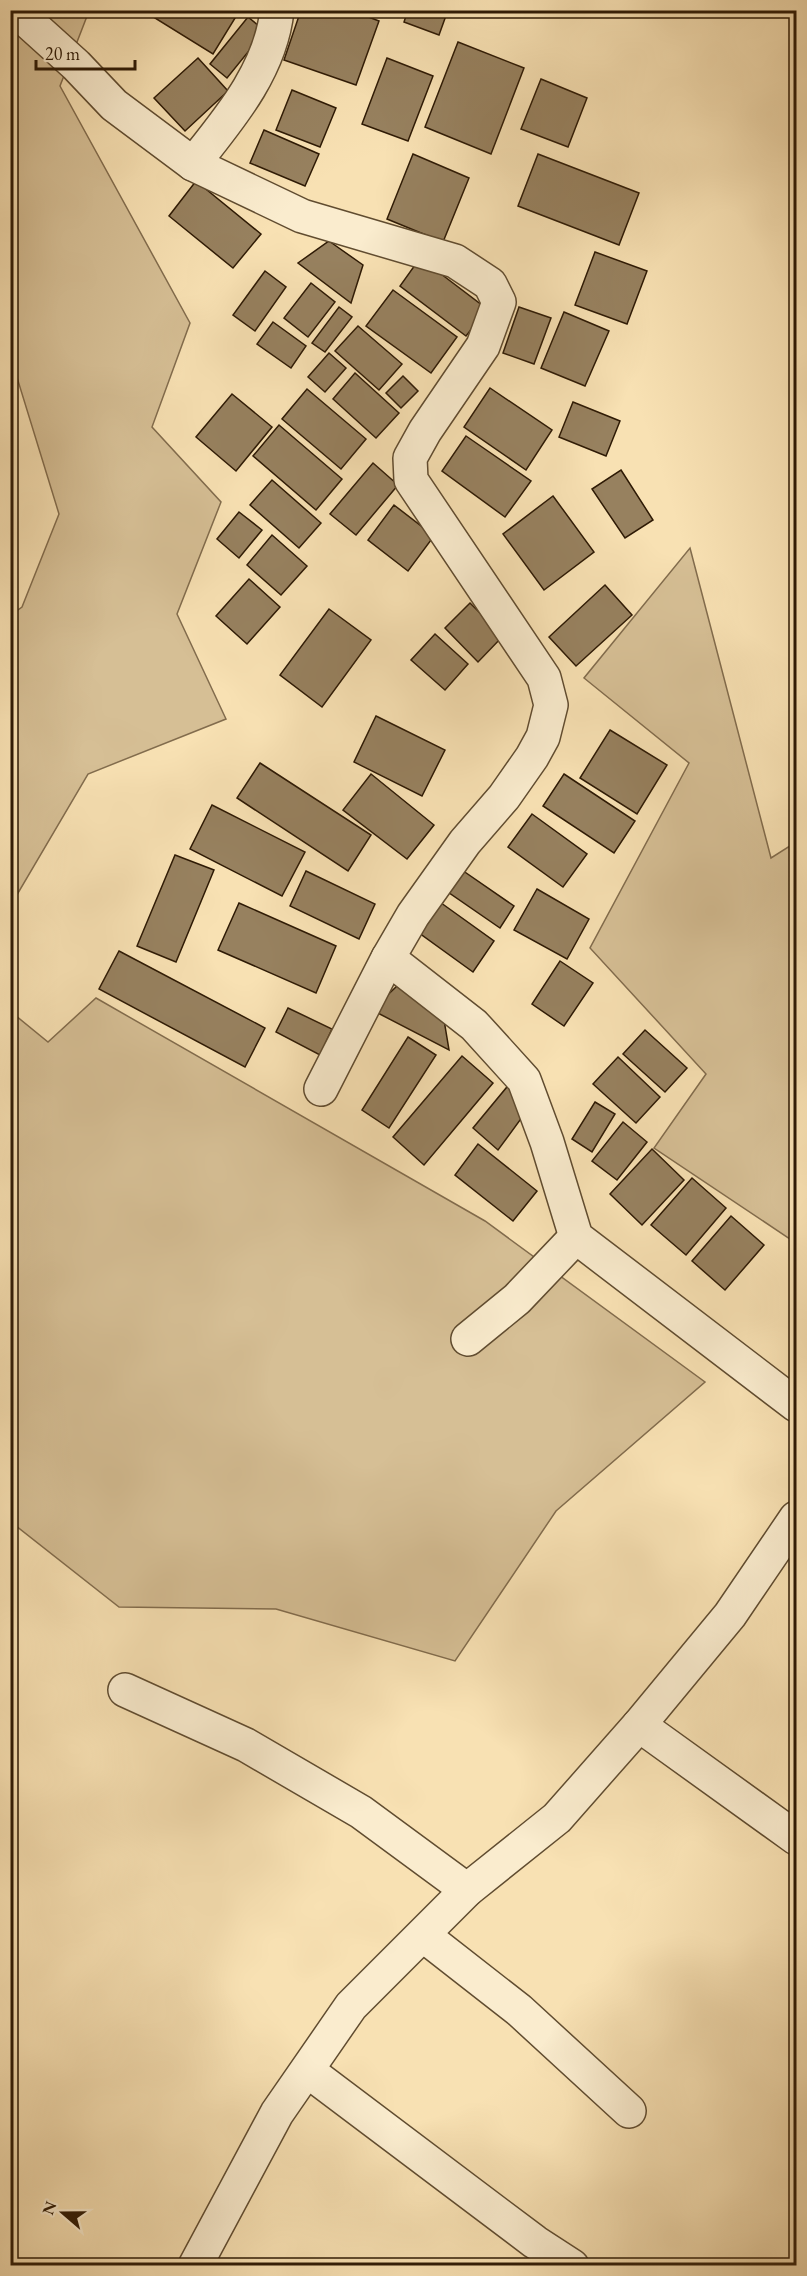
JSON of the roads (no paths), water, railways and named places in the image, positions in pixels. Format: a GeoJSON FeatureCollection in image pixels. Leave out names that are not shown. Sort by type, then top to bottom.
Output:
{"type":"FeatureCollection","features":[{"type":"Feature","properties":{"kind":"street"},"geometry":{"type":"LineString","coordinates":[[193,164],[253,83],[275,32],[277,10]]}},
{"type":"Feature","properties":{"kind":"street"},"geometry":{"type":"LineString","coordinates":[[10,12],[26,19],[76,65],[114,105],[193,164],[302,216],[455,261],[490,284],[499,302],[483,346],[425,431],[410,458],[411,480],[544,678],[551,705],[543,736],[532,757],[504,797],[465,842],[412,915],[321,1089]]}},
{"type":"Feature","properties":{"kind":"street"},"geometry":{"type":"LineString","coordinates":[[388,958],[474,1025],[524,1080],[576,1237],[796,1405]]}},
{"type":"Feature","properties":{"kind":"street"},"geometry":{"type":"LineString","coordinates":[[468,1339],[517,1299],[576,1237]]}},
{"type":"Feature","properties":{"kind":"street"},"geometry":{"type":"LineString","coordinates":[[195,2265],[277,2113],[351,2006],[467,1890],[557,1818],[639,1725],[730,1615],[796,1518]]}},
{"type":"Feature","properties":{"kind":"street"},"geometry":{"type":"LineString","coordinates":[[125,1690],[246,1745],[361,1812],[467,1890]]}},
{"type":"Feature","properties":{"kind":"street"},"geometry":{"type":"LineString","coordinates":[[639,1725],[796,1838]]}},
{"type":"Feature","properties":{"kind":"street"},"geometry":{"type":"LineString","coordinates":[[423,1935],[519,2010],[629,2111]]}},
{"type":"Feature","properties":{"kind":"street"},"geometry":{"type":"LineString","coordinates":[[308,2071],[535,2242],[572,2265]]}}]}
